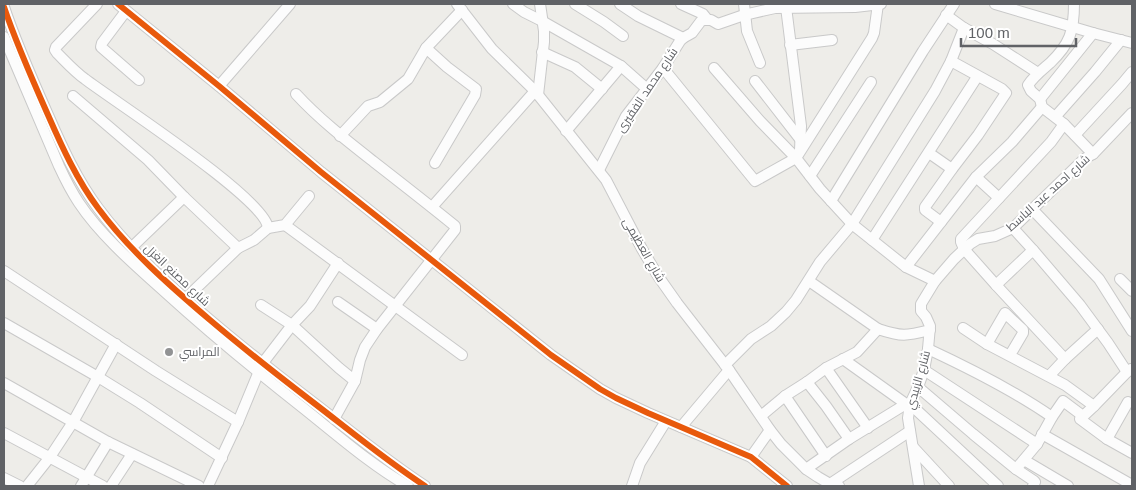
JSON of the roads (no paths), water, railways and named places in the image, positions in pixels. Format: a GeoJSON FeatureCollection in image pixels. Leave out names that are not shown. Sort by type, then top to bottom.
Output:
{"type":"FeatureCollection","features":[{"type":"Feature","properties":{"kind":"street"},"geometry":{"type":"LineString","coordinates":[[97,4],[56,48],[57,54],[85,79],[217,174],[246,199],[267,222],[268,228]]}},
{"type":"Feature","properties":{"kind":"street"},"geometry":{"type":"LineString","coordinates":[[118,4],[321,172],[551,355],[583,378],[616,398],[751,456],[787,486]]}},
{"type":"Feature","properties":{"kind":"street"},"geometry":{"type":"LineString","coordinates":[[219,86],[290,4]]}},
{"type":"Feature","properties":{"kind":"street"},"geometry":{"type":"LineString","coordinates":[[513,4],[620,66],[647,89]]}},
{"type":"Feature","properties":{"kind":"street"},"geometry":{"type":"LineString","coordinates":[[432,207],[537,93],[544,42],[540,4]]}},
{"type":"Feature","properties":{"kind":"street"},"geometry":{"type":"LineString","coordinates":[[575,4],[623,36]]}},
{"type":"Feature","properties":{"kind":"street"},"geometry":{"type":"LineString","coordinates":[[620,4],[638,16],[683,38]]}},
{"type":"Feature","properties":{"kind":"street"},"geometry":{"type":"LineString","coordinates":[[663,68],[756,181],[798,155],[872,38],[879,4],[775,6],[718,24],[707,19],[703,14],[681,4]]}},
{"type":"Feature","properties":{"kind":"street"},"geometry":{"type":"LineString","coordinates":[[744,4],[747,31],[760,63]]}},
{"type":"Feature","properties":{"kind":"street"},"geometry":{"type":"LineString","coordinates":[[830,201],[954,4]]}},
{"type":"Feature","properties":{"kind":"street"},"geometry":{"type":"LineString","coordinates":[[996,4],[1132,43]]}},
{"type":"Feature","properties":{"kind":"street"},"geometry":{"type":"LineString","coordinates":[[1074,4],[1073,27],[1066,45],[1060,54],[1038,73],[1028,85],[1041,103],[1093,154]]}},
{"type":"Feature","properties":{"kind":"street","name":"شارع مصنع الغزل"},"geometry":{"type":"LineString","coordinates":[[4,6],[40,96],[78,177],[97,207],[119,235],[260,368],[334,419],[397,479],[425,486]]}},
{"type":"Feature","properties":{"kind":"street"},"geometry":{"type":"LineString","coordinates":[[340,136],[368,106],[380,102],[408,79],[426,48],[460,7]]}},
{"type":"Feature","properties":{"kind":"street","name":"شارع العظيمى"},"geometry":{"type":"LineString","coordinates":[[460,7],[492,49],[537,93],[599,170],[658,276],[727,368],[770,430],[806,469],[835,485]]}},
{"type":"Feature","properties":{"kind":"street"},"geometry":{"type":"LineString","coordinates":[[786,7],[801,126],[798,155]]}},
{"type":"Feature","properties":{"kind":"street"},"geometry":{"type":"LineString","coordinates":[[126,11],[101,47],[139,80]]}},
{"type":"Feature","properties":{"kind":"street"},"geometry":{"type":"LineString","coordinates":[[946,16],[1038,73]]}},
{"type":"Feature","properties":{"kind":"street","name":"شارع محمد الفقيرى"},"geometry":{"type":"LineString","coordinates":[[599,170],[626,116],[663,68],[683,38],[692,33],[700,22],[707,19]]}},
{"type":"Feature","properties":{"kind":"street"},"geometry":{"type":"LineString","coordinates":[[681,426],[751,339],[771,326],[796,300],[820,262],[852,224],[917,121],[951,61],[964,28]]}},
{"type":"Feature","properties":{"kind":"street"},"geometry":{"type":"LineString","coordinates":[[906,266],[976,177],[1012,142],[1093,33]]}},
{"type":"Feature","properties":{"kind":"street","name":"شارع مصنع الغزل"},"geometry":{"type":"LineString","coordinates":[[4,37],[68,185],[91,219],[179,305],[408,486]]}},
{"type":"Feature","properties":{"kind":"street"},"geometry":{"type":"LineString","coordinates":[[790,45],[832,40]]}},
{"type":"Feature","properties":{"kind":"street"},"geometry":{"type":"LineString","coordinates":[[1056,116],[1121,40]]}},
{"type":"Feature","properties":{"kind":"street"},"geometry":{"type":"LineString","coordinates":[[426,48],[476,89],[475,95],[435,163]]}},
{"type":"Feature","properties":{"kind":"street"},"geometry":{"type":"LineString","coordinates":[[542,52],[574,67],[602,89]]}},
{"type":"Feature","properties":{"kind":"street"},"geometry":{"type":"LineString","coordinates":[[941,222],[925,210],[924,207],[978,135],[1006,93],[951,61]]}},
{"type":"Feature","properties":{"kind":"street"},"geometry":{"type":"LineString","coordinates":[[566,131],[620,66]]}},
{"type":"Feature","properties":{"kind":"street"},"geometry":{"type":"LineString","coordinates":[[714,68],[760,121],[798,155],[810,176],[852,224],[906,266],[936,281],[920,308],[929,321],[930,330],[901,335],[878,329],[808,281]]}},
{"type":"Feature","properties":{"kind":"street"},"geometry":{"type":"LineString","coordinates":[[1075,135],[1132,72]]}},
{"type":"Feature","properties":{"kind":"street"},"geometry":{"type":"LineString","coordinates":[[872,240],[977,76]]}},
{"type":"Feature","properties":{"kind":"street"},"geometry":{"type":"LineString","coordinates":[[755,81],[800,139]]}},
{"type":"Feature","properties":{"kind":"street"},"geometry":{"type":"LineString","coordinates":[[810,176],[871,82]]}},
{"type":"Feature","properties":{"kind":"street"},"geometry":{"type":"LineString","coordinates":[[296,94],[340,136],[432,207],[456,228],[376,329],[365,347],[355,381],[334,419]]}},
{"type":"Feature","properties":{"kind":"street"},"geometry":{"type":"LineString","coordinates":[[73,96],[148,160],[238,248]]}},
{"type":"Feature","properties":{"kind":"street","name":"شارع احمد عبد الباسط"},"geometry":{"type":"LineString","coordinates":[[936,281],[954,259],[973,241],[995,236],[1013,228],[1084,159],[1093,154],[1132,113]]}},
{"type":"Feature","properties":{"kind":"street"},"geometry":{"type":"LineString","coordinates":[[1064,124],[1051,142],[961,242],[964,249],[1065,359]]}},
{"type":"Feature","properties":{"kind":"street"},"geometry":{"type":"LineString","coordinates":[[929,153],[952,169]]}},
{"type":"Feature","properties":{"kind":"street"},"geometry":{"type":"LineString","coordinates":[[59,166],[70,161]]}},
{"type":"Feature","properties":{"kind":"street"},"geometry":{"type":"LineString","coordinates":[[976,177],[999,198]]}},
{"type":"Feature","properties":{"kind":"street"},"geometry":{"type":"LineString","coordinates":[[186,300],[238,248],[254,240],[268,228],[285,225],[309,196]]}},
{"type":"Feature","properties":{"kind":"street"},"geometry":{"type":"LineString","coordinates":[[132,247],[184,197]]}},
{"type":"Feature","properties":{"kind":"street"},"geometry":{"type":"LineString","coordinates":[[1032,209],[1099,279],[1132,331]]}},
{"type":"Feature","properties":{"kind":"street"},"geometry":{"type":"LineString","coordinates":[[285,225],[462,355]]}},
{"type":"Feature","properties":{"kind":"street"},"geometry":{"type":"LineString","coordinates":[[1013,228],[1080,305],[1129,370],[1080,420],[1106,439],[1132,453]]}},
{"type":"Feature","properties":{"kind":"street"},"geometry":{"type":"LineString","coordinates":[[996,285],[1033,250]]}},
{"type":"Feature","properties":{"kind":"street"},"geometry":{"type":"LineString","coordinates":[[208,486],[238,422],[260,368],[310,306],[338,264]]}},
{"type":"Feature","properties":{"kind":"street"},"geometry":{"type":"LineString","coordinates":[[4,271],[156,371],[238,422]]}},
{"type":"Feature","properties":{"kind":"street"},"geometry":{"type":"LineString","coordinates":[[1120,279],[1132,291]]}},
{"type":"Feature","properties":{"kind":"street"},"geometry":{"type":"LineString","coordinates":[[338,302],[376,329]]}},
{"type":"Feature","properties":{"kind":"street"},"geometry":{"type":"LineString","coordinates":[[261,304],[292,326],[355,381]]}},
{"type":"Feature","properties":{"kind":"street"},"geometry":{"type":"LineString","coordinates":[[987,344],[1005,313],[1024,333],[1010,355]]}},
{"type":"Feature","properties":{"kind":"street"},"geometry":{"type":"LineString","coordinates":[[4,324],[98,377],[222,458]]}},
{"type":"Feature","properties":{"kind":"street"},"geometry":{"type":"LineString","coordinates":[[963,328],[987,344],[1066,385],[1094,406]]}},
{"type":"Feature","properties":{"kind":"street"},"geometry":{"type":"LineString","coordinates":[[761,416],[785,396],[826,368],[857,352],[878,329]]}},
{"type":"Feature","properties":{"kind":"street"},"geometry":{"type":"LineString","coordinates":[[1049,376],[1098,329]]}},
{"type":"Feature","properties":{"kind":"street","name":"شارع الزبيدي"},"geometry":{"type":"LineString","coordinates":[[919,486],[908,418],[908,404],[918,387],[924,370],[930,330]]}},
{"type":"Feature","properties":{"kind":"street"},"geometry":{"type":"LineString","coordinates":[[27,486],[74,422],[116,344]]}},
{"type":"Feature","properties":{"kind":"street"},"geometry":{"type":"LineString","coordinates":[[928,348],[1027,400],[1052,417]]}},
{"type":"Feature","properties":{"kind":"street"},"geometry":{"type":"LineString","coordinates":[[843,359],[908,404],[994,485]]}},
{"type":"Feature","properties":{"kind":"street"},"geometry":{"type":"LineString","coordinates":[[826,368],[868,428]]}},
{"type":"Feature","properties":{"kind":"street"},"geometry":{"type":"LineString","coordinates":[[924,370],[1037,444]]}},
{"type":"Feature","properties":{"kind":"street"},"geometry":{"type":"LineString","coordinates":[[807,382],[849,439]]}},
{"type":"Feature","properties":{"kind":"street"},"geometry":{"type":"LineString","coordinates":[[4,383],[108,442],[199,486]]}},
{"type":"Feature","properties":{"kind":"street"},"geometry":{"type":"LineString","coordinates":[[918,387],[1016,469],[1034,481],[1033,486]]}},
{"type":"Feature","properties":{"kind":"street"},"geometry":{"type":"LineString","coordinates":[[785,396],[826,456]]}},
{"type":"Feature","properties":{"kind":"street"},"geometry":{"type":"LineString","coordinates":[[1016,469],[1037,444],[1063,401],[1083,416]]}},
{"type":"Feature","properties":{"kind":"street"},"geometry":{"type":"LineString","coordinates":[[1106,439],[1128,402]]}},
{"type":"Feature","properties":{"kind":"street"},"geometry":{"type":"LineString","coordinates":[[806,469],[849,439],[908,404]]}},
{"type":"Feature","properties":{"kind":"street"},"geometry":{"type":"LineString","coordinates":[[632,486],[640,463],[666,421]]}},
{"type":"Feature","properties":{"kind":"street"},"geometry":{"type":"LineString","coordinates":[[751,456],[770,430]]}},
{"type":"Feature","properties":{"kind":"street"},"geometry":{"type":"LineString","coordinates":[[835,485],[910,431]]}},
{"type":"Feature","properties":{"kind":"street"},"geometry":{"type":"LineString","coordinates":[[4,433],[103,486]]}},
{"type":"Feature","properties":{"kind":"street"},"geometry":{"type":"LineString","coordinates":[[1042,434],[1132,485]]}},
{"type":"Feature","properties":{"kind":"street"},"geometry":{"type":"LineString","coordinates":[[81,486],[108,442]]}},
{"type":"Feature","properties":{"kind":"street"},"geometry":{"type":"LineString","coordinates":[[913,446],[949,486]]}},
{"type":"Feature","properties":{"kind":"street"},"geometry":{"type":"LineString","coordinates":[[111,486],[132,454]]}},
{"type":"Feature","properties":{"kind":"street"},"geometry":{"type":"LineString","coordinates":[[1024,460],[1068,486]]}},
{"type":"Feature","properties":{"kind":"street"},"geometry":{"type":"LineString","coordinates":[[4,478],[20,486]]}},
{"type":"Feature","properties":{"kind":"place","name":"المراسي"},"geometry":{"type":"Point","coordinates":[169,352]}}]}
